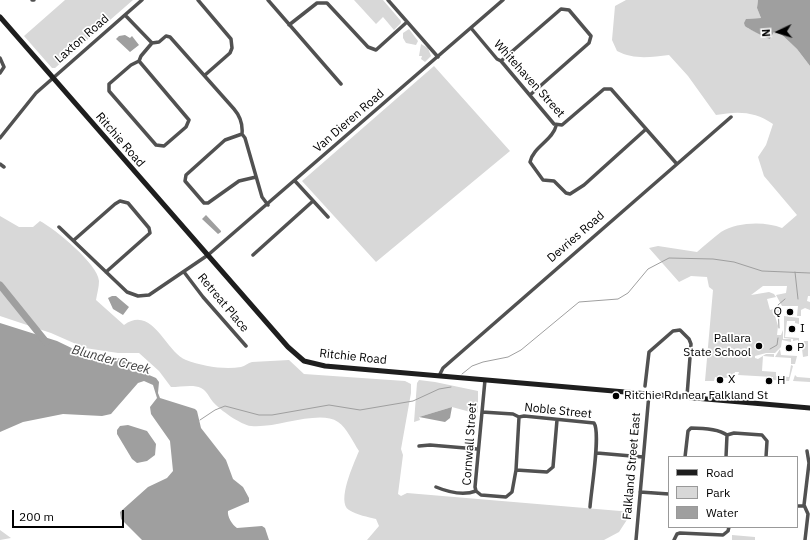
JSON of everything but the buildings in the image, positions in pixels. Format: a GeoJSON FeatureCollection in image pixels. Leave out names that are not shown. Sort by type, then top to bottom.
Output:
{"type":"FeatureCollection","features":[{"type":"Feature","properties":{"kind":"street","name":"Laxton Road"},"geometry":{"type":"LineString","coordinates":[[0,138],[36,93],[52,77],[142,0]]}},
{"type":"Feature","properties":{"kind":"street"},"geometry":{"type":"LineString","coordinates":[[198,0],[231,39],[232,48],[230,53],[205,75]]}},
{"type":"Feature","properties":{"kind":"street"},"geometry":{"type":"LineString","coordinates":[[268,0],[341,84]]}},
{"type":"Feature","properties":{"kind":"street"},"geometry":{"type":"LineString","coordinates":[[388,0],[438,57]]}},
{"type":"Feature","properties":{"kind":"street"},"geometry":{"type":"LineString","coordinates":[[494,0],[498,4]]}},
{"type":"Feature","properties":{"kind":"street","name":"Van Dieren Road"},"geometry":{"type":"LineString","coordinates":[[59,227],[126,292],[138,296],[149,295],[208,256],[503,0]]}},
{"type":"Feature","properties":{"kind":"street"},"geometry":{"type":"LineString","coordinates":[[289,25],[317,2],[324,1],[331,5],[372,50],[378,48],[407,22]]}},
{"type":"Feature","properties":{"kind":"street"},"geometry":{"type":"LineString","coordinates":[[502,61],[562,10],[568,10],[591,36],[589,44],[530,95]]}},
{"type":"Feature","properties":{"kind":"street"},"geometry":{"type":"LineString","coordinates":[[125,15],[152,43]]}},
{"type":"Feature","properties":{"kind":"street","name":"Ritchie Road"},"geometry":{"type":"LineString","coordinates":[[0,17],[288,347],[304,361],[325,366],[687,396],[810,408]]}},
{"type":"Feature","properties":{"kind":"street","name":"Whitehaven Street"},"geometry":{"type":"LineString","coordinates":[[471,28],[497,59],[502,61],[556,126],[562,125],[607,88],[611,89],[676,164]]}},
{"type":"Feature","properties":{"kind":"street"},"geometry":{"type":"LineString","coordinates":[[139,62],[141,56],[152,43],[159,42],[166,36],[170,37],[205,75],[239,116],[243,128],[242,134],[245,138],[262,197],[268,205]]}},
{"type":"Feature","properties":{"kind":"street"},"geometry":{"type":"LineString","coordinates":[[0,58],[4,67],[0,73]]}},
{"type":"Feature","properties":{"kind":"street"},"geometry":{"type":"LineString","coordinates":[[139,62],[189,120],[186,127],[164,146],[156,145],[109,91],[110,84],[131,65],[139,62]]}},
{"type":"Feature","properties":{"kind":"street","name":"Devries Road"},"geometry":{"type":"LineString","coordinates":[[439,376],[443,368],[731,117]]}},
{"type":"Feature","properties":{"kind":"street"},"geometry":{"type":"LineString","coordinates":[[556,126],[553,133],[531,157],[530,162],[543,180],[554,181],[566,193],[570,194],[584,185],[645,130]]}},
{"type":"Feature","properties":{"kind":"street"},"geometry":{"type":"LineString","coordinates":[[242,134],[225,140],[186,174],[185,181],[204,203],[208,204],[239,180],[256,177]]}},
{"type":"Feature","properties":{"kind":"street"},"geometry":{"type":"LineString","coordinates":[[0,164],[4,167]]}},
{"type":"Feature","properties":{"kind":"street"},"geometry":{"type":"LineString","coordinates":[[295,180],[328,217]]}},
{"type":"Feature","properties":{"kind":"street"},"geometry":{"type":"LineString","coordinates":[[74,240],[115,204],[120,201],[128,203],[149,228],[150,233],[106,272]]}},
{"type":"Feature","properties":{"kind":"street"},"geometry":{"type":"LineString","coordinates":[[253,255],[314,201]]}},
{"type":"Feature","properties":{"kind":"street","name":"Retreat Place"},"geometry":{"type":"LineString","coordinates":[[184,272],[203,297],[246,346]]}},
{"type":"Feature","properties":{"kind":"street"},"geometry":{"type":"LineString","coordinates":[[645,386],[649,352],[672,331],[680,330],[689,339],[691,344],[687,396]]}},
{"type":"Feature","properties":{"kind":"street","name":"Cornwall Street"},"geometry":{"type":"LineString","coordinates":[[485,380],[477,448],[476,491],[481,495],[506,497],[510,495],[516,470],[519,417]]}},
{"type":"Feature","properties":{"kind":"street","name":"Falkland Street East"},"geometry":{"type":"LineString","coordinates":[[636,540],[649,394]]}},
{"type":"Feature","properties":{"kind":"street","name":"Noble Street"},"geometry":{"type":"LineString","coordinates":[[482,412],[513,414],[519,417],[524,416],[594,423],[597,427],[595,446],[597,453],[594,461],[590,507]]}},
{"type":"Feature","properties":{"kind":"street"},"geometry":{"type":"LineString","coordinates":[[516,470],[547,472],[553,467],[557,420]]}},
{"type":"Feature","properties":{"kind":"street"},"geometry":{"type":"LineString","coordinates":[[685,456],[688,431],[691,428],[723,432],[728,435],[734,433],[762,435],[767,441],[766,456]]}},
{"type":"Feature","properties":{"kind":"street"},"geometry":{"type":"LineString","coordinates":[[726,456],[728,435]]}},
{"type":"Feature","properties":{"kind":"street"},"geometry":{"type":"LineString","coordinates":[[419,446],[430,445],[477,448]]}},
{"type":"Feature","properties":{"kind":"street"},"geometry":{"type":"LineString","coordinates":[[805,540],[808,514],[804,506],[809,463],[807,451]]}},
{"type":"Feature","properties":{"kind":"street"},"geometry":{"type":"LineString","coordinates":[[597,453],[643,457]]}},
{"type":"Feature","properties":{"kind":"street"},"geometry":{"type":"LineString","coordinates":[[436,488],[469,494],[476,491]]}},
{"type":"Feature","properties":{"kind":"street"},"geometry":{"type":"LineString","coordinates":[[640,492],[668,494]]}},
{"type":"Feature","properties":{"kind":"street"},"geometry":{"type":"LineString","coordinates":[[798,506],[804,506]]}},
{"type":"Feature","properties":{"kind":"street"},"geometry":{"type":"LineString","coordinates":[[674,540],[677,534],[680,533],[724,536],[729,528]]}},
{"type":"Feature","properties":{"kind":"green space"},"geometry":{"type":"Polygon","coordinates":[[[65,0],[133,0],[55,68],[52,68],[24,36],[65,0]]]}},
{"type":"Feature","properties":{"kind":"green space"},"geometry":{"type":"Polygon","coordinates":[[[354,0],[383,0],[401,21],[401,23],[394,30],[383,17],[376,24],[354,0]]]}},
{"type":"Feature","properties":{"kind":"green space"},"geometry":{"type":"Polygon","coordinates":[[[626,0],[758,0],[757,8],[761,18],[746,19],[748,28],[770,39],[774,32],[778,31],[797,49],[810,66],[810,296],[808,296],[807,301],[810,302],[810,310],[805,308],[801,310],[801,316],[797,316],[798,306],[782,306],[776,295],[786,293],[787,286],[763,286],[751,295],[769,292],[774,294],[776,297],[767,299],[770,310],[773,309],[778,326],[777,335],[781,335],[783,330],[783,339],[791,339],[791,342],[782,340],[781,347],[775,353],[766,353],[755,356],[755,358],[758,359],[766,354],[774,354],[774,357],[763,356],[762,371],[776,372],[776,376],[789,377],[791,365],[793,366],[789,381],[773,380],[773,377],[738,375],[739,372],[735,372],[734,375],[726,378],[715,377],[714,381],[705,381],[713,290],[709,287],[707,277],[691,276],[679,282],[649,248],[658,246],[697,252],[721,232],[735,226],[743,224],[768,224],[782,228],[797,215],[764,176],[758,157],[766,145],[773,124],[753,114],[731,113],[716,115],[688,76],[669,55],[636,57],[617,51],[612,40],[615,6],[626,0]]]}},
{"type":"Feature","properties":{"kind":"green space"},"geometry":{"type":"Polygon","coordinates":[[[409,29],[418,41],[416,45],[406,43],[403,38],[403,33],[409,29]]]}},
{"type":"Feature","properties":{"kind":"green space"},"geometry":{"type":"Polygon","coordinates":[[[421,44],[428,48],[431,56],[425,62],[421,59],[422,56],[419,56],[421,44]]]}},
{"type":"Feature","properties":{"kind":"green space"},"geometry":{"type":"Polygon","coordinates":[[[434,66],[510,151],[376,262],[302,181],[434,66]]]}},
{"type":"Feature","properties":{"kind":"green space"},"geometry":{"type":"Polygon","coordinates":[[[0,216],[19,227],[33,227],[40,221],[55,231],[84,257],[97,274],[99,281],[96,300],[124,325],[134,320],[143,321],[151,325],[179,356],[186,360],[206,366],[234,368],[241,367],[252,362],[289,360],[304,374],[405,381],[411,384],[411,393],[401,449],[403,455],[398,494],[401,496],[407,493],[632,512],[619,532],[604,540],[367,540],[379,526],[376,519],[362,516],[349,510],[345,506],[344,499],[347,482],[359,451],[347,431],[338,422],[330,419],[309,418],[272,425],[247,425],[236,420],[220,409],[201,388],[191,386],[171,387],[159,371],[139,353],[118,353],[85,348],[51,333],[0,316],[0,216]]]}},
{"type":"Feature","properties":{"kind":"green space"},"geometry":{"type":"Polygon","coordinates":[[[784,316],[799,318],[799,324],[795,323],[795,321],[787,321],[785,337],[799,338],[799,343],[798,340],[793,341],[793,339],[784,338],[784,316]]]}},
{"type":"Feature","properties":{"kind":"green space"},"geometry":{"type":"Polygon","coordinates":[[[804,341],[808,341],[808,356],[803,357],[802,349],[804,341]]]}},
{"type":"Feature","properties":{"kind":"green space"},"geometry":{"type":"Polygon","coordinates":[[[780,349],[781,355],[797,356],[795,364],[791,364],[791,358],[775,357],[780,349]]]}},
{"type":"Feature","properties":{"kind":"green space"},"geometry":{"type":"Polygon","coordinates":[[[795,375],[797,377],[810,378],[810,382],[793,381],[795,375]]]}},
{"type":"Feature","properties":{"kind":"green space"},"geometry":{"type":"Polygon","coordinates":[[[419,380],[478,391],[478,412],[474,413],[452,407],[419,417],[420,420],[414,422],[417,383],[419,380]]]}},
{"type":"Feature","properties":{"kind":"green space"},"geometry":{"type":"Polygon","coordinates":[[[0,530],[11,538],[0,540],[0,530]]]}},
{"type":"Feature","properties":{"kind":"green space"},"geometry":{"type":"Polygon","coordinates":[[[732,535],[755,537],[755,540],[732,540],[732,535]]]}},
{"type":"Feature","properties":{"kind":"water"},"geometry":{"type":"Polygon","coordinates":[[[758,0],[810,0],[810,66],[797,49],[778,31],[774,32],[770,39],[745,26],[744,23],[746,19],[761,18],[757,8],[758,0]]]}},
{"type":"Feature","properties":{"kind":"water"},"geometry":{"type":"Polygon","coordinates":[[[125,35],[130,38],[132,36],[139,45],[130,52],[116,39],[119,36],[125,35]]]}},
{"type":"Feature","properties":{"kind":"water"},"geometry":{"type":"Polygon","coordinates":[[[206,215],[221,232],[218,234],[202,219],[206,215]]]}},
{"type":"Feature","properties":{"kind":"water"},"geometry":{"type":"Polygon","coordinates":[[[116,296],[129,307],[123,315],[113,309],[108,298],[116,296]]]}},
{"type":"Feature","properties":{"kind":"water"},"geometry":{"type":"Polygon","coordinates":[[[0,323],[57,341],[84,354],[124,359],[142,372],[156,378],[159,382],[158,393],[160,398],[195,409],[197,411],[201,428],[226,460],[233,479],[243,487],[249,498],[249,502],[228,511],[230,520],[237,528],[262,526],[265,528],[269,540],[142,540],[121,519],[120,512],[148,487],[167,478],[173,471],[170,441],[151,414],[150,407],[157,398],[153,385],[144,381],[138,383],[111,414],[102,416],[63,414],[23,422],[0,432],[0,323]]]}},
{"type":"Feature","properties":{"kind":"water"},"geometry":{"type":"Polygon","coordinates":[[[452,407],[450,418],[445,422],[419,417],[452,407]]]}},
{"type":"Feature","properties":{"kind":"water"},"geometry":{"type":"Polygon","coordinates":[[[128,425],[147,431],[156,444],[155,455],[147,461],[137,463],[132,459],[117,434],[117,430],[120,426],[128,425]]]}},
{"type":"Feature","properties":{"kind":"waterway"},"geometry":{"type":"LineString","coordinates":[[462,374],[472,366],[483,362],[508,357],[521,350],[579,302],[618,299],[628,293],[648,269],[669,258],[713,259],[734,262],[762,271],[810,273]]}},
{"type":"Feature","properties":{"kind":"waterway"},"geometry":{"type":"LineString","coordinates":[[795,272],[798,299]]}},
{"type":"Feature","properties":{"kind":"waterway","name":"Blunder Creek"},"geometry":{"type":"LineString","coordinates":[[0,285],[46,342]]}},
{"type":"Feature","properties":{"kind":"waterway"},"geometry":{"type":"LineString","coordinates":[[779,328],[778,305],[785,299]]}},
{"type":"Feature","properties":{"kind":"waterway"},"geometry":{"type":"LineString","coordinates":[[770,349],[777,345],[778,338]]}},
{"type":"Feature","properties":{"kind":"waterway"},"geometry":{"type":"LineString","coordinates":[[200,420],[215,410],[225,406],[259,415],[272,415],[329,405],[360,410],[413,401],[439,389],[451,387]]}},
{"type":"Feature","properties":{"kind":"place","name":"Q"},"geometry":{"type":"Point","coordinates":[790,312]}},
{"type":"Feature","properties":{"kind":"place","name":"I"},"geometry":{"type":"Point","coordinates":[792,329]}},
{"type":"Feature","properties":{"kind":"place","name":"Pallara State School"},"geometry":{"type":"Point","coordinates":[759,346]}},
{"type":"Feature","properties":{"kind":"place","name":"P"},"geometry":{"type":"Point","coordinates":[789,348]}},
{"type":"Feature","properties":{"kind":"place","name":"X"},"geometry":{"type":"Point","coordinates":[720,380]}},
{"type":"Feature","properties":{"kind":"place","name":"H"},"geometry":{"type":"Point","coordinates":[769,381]}},
{"type":"Feature","properties":{"kind":"place","name":"Ritchie Rd near Falkland St"},"geometry":{"type":"Point","coordinates":[616,396]}}]}
